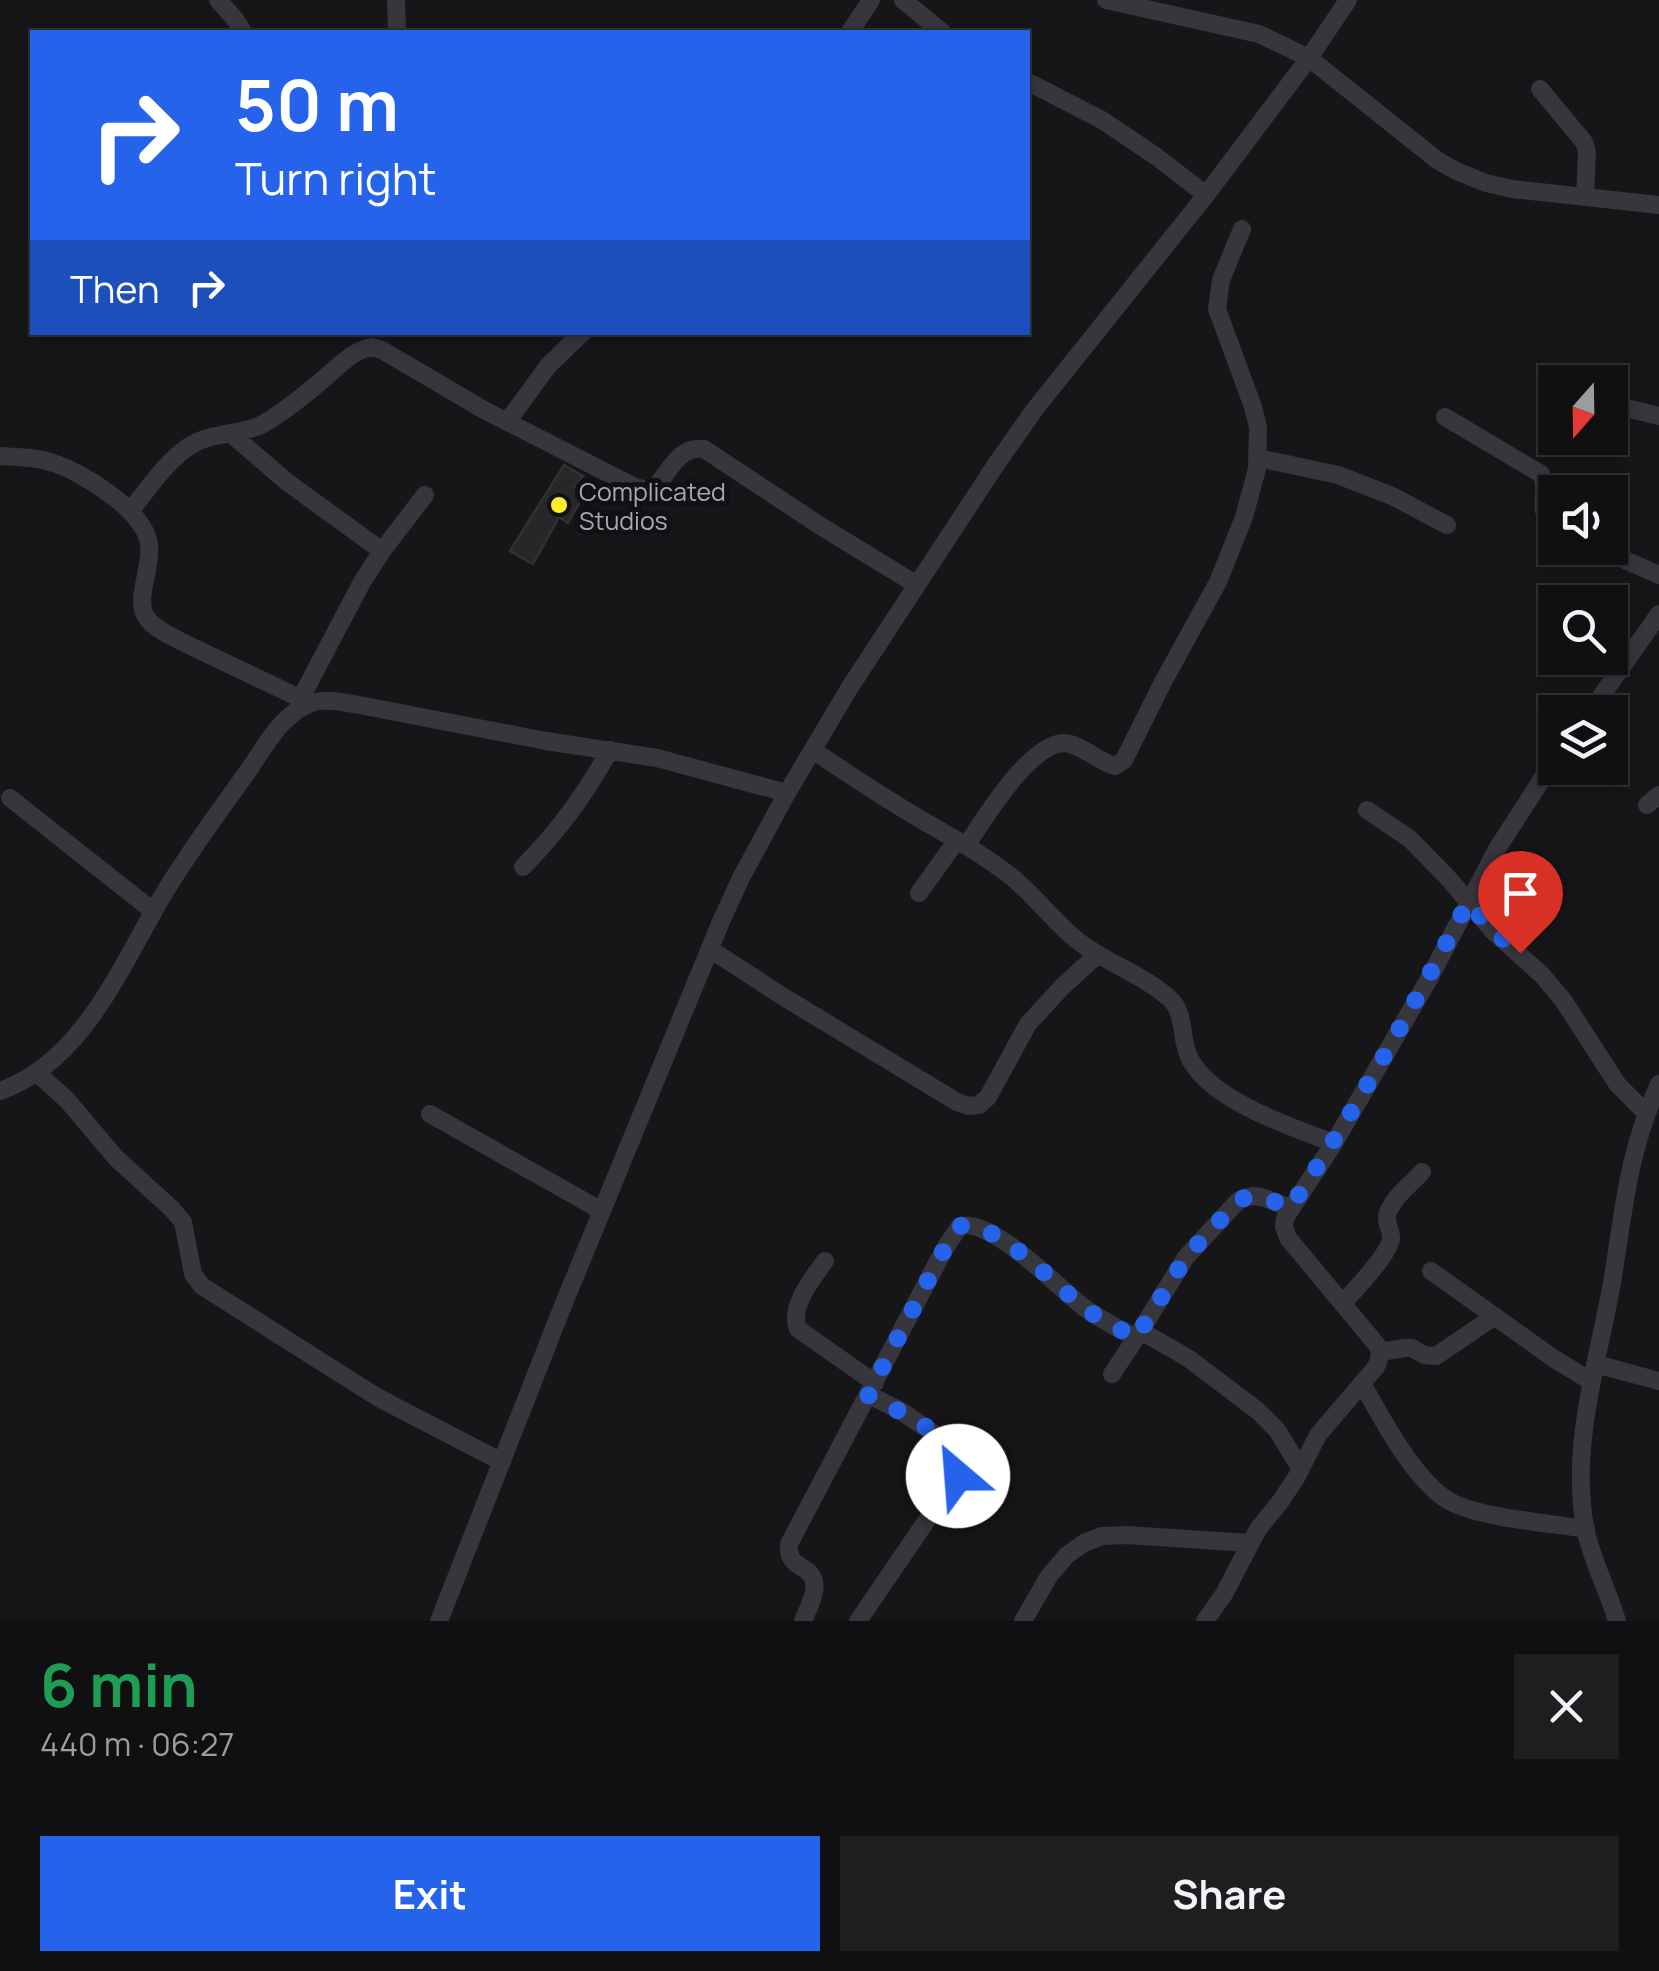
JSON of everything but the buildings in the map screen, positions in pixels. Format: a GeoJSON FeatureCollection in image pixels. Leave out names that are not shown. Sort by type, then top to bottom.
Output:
{"type":"FeatureCollection","features":[{"type":"Feature","properties":{"kind":"street"},"geometry":{"type":"LineString","coordinates":[[218,0],[241,30]]}},
{"type":"Feature","properties":{"kind":"street"},"geometry":{"type":"LineString","coordinates":[[396,0],[397,30]]}},
{"type":"Feature","properties":{"kind":"street"},"geometry":{"type":"LineString","coordinates":[[851,30],[871,0]]}},
{"type":"Feature","properties":{"kind":"street"},"geometry":{"type":"LineString","coordinates":[[1106,0],[1259,34],[1308,58],[1436,160],[1486,183],[1659,206]]}},
{"type":"Feature","properties":{"kind":"street"},"geometry":{"type":"LineString","coordinates":[[439,1621],[710,949],[742,876],[787,793],[850,687],[1035,409],[1206,196],[1348,0]]}},
{"type":"Feature","properties":{"kind":"street"},"geometry":{"type":"LineString","coordinates":[[915,2],[940,30]]}},
{"type":"Feature","properties":{"kind":"street"},"geometry":{"type":"LineString","coordinates":[[1030,83],[1117,129],[1206,196]]}},
{"type":"Feature","properties":{"kind":"street"},"geometry":{"type":"LineString","coordinates":[[1540,89],[1584,142],[1585,197]]}},
{"type":"Feature","properties":{"kind":"street"},"geometry":{"type":"LineString","coordinates":[[919,893],[1026,764],[1060,743],[1071,744],[1115,766],[1124,760],[1218,582],[1248,506],[1258,458],[1258,427],[1253,407],[1217,310],[1222,280],[1242,228]]}},
{"type":"Feature","properties":{"kind":"street"},"geometry":{"type":"LineString","coordinates":[[507,422],[548,366],[580,335]]}},
{"type":"Feature","properties":{"kind":"street"},"geometry":{"type":"LineString","coordinates":[[130,511],[188,447],[264,423],[353,354],[372,347],[507,422],[646,490],[656,487],[687,450],[704,448],[917,586]]}},
{"type":"Feature","properties":{"kind":"street"},"geometry":{"type":"LineString","coordinates":[[1628,408],[1659,416]]}},
{"type":"Feature","properties":{"kind":"street"},"geometry":{"type":"LineString","coordinates":[[1445,417],[1541,475]]}},
{"type":"Feature","properties":{"kind":"street"},"geometry":{"type":"LineString","coordinates":[[230,433],[287,482],[382,551]]}},
{"type":"Feature","properties":{"kind":"street"},"geometry":{"type":"LineString","coordinates":[[0,456],[55,463],[78,474],[130,511],[150,543],[142,609],[146,618],[180,641],[306,701],[370,707],[610,750],[704,769],[787,793]]}},
{"type":"Feature","properties":{"kind":"street"},"geometry":{"type":"LineString","coordinates":[[1258,458],[1338,475],[1392,496],[1447,525]]}},
{"type":"Feature","properties":{"kind":"street"},"geometry":{"type":"LineString","coordinates":[[0,1090],[27,1080],[49,1065],[84,1025],[184,862],[273,736],[306,701],[344,615],[382,551],[425,495]]}},
{"type":"Feature","properties":{"kind":"street"},"geometry":{"type":"LineString","coordinates":[[1628,561],[1659,574]]}},
{"type":"Feature","properties":{"kind":"street"},"geometry":{"type":"LineString","coordinates":[[1602,695],[1659,614]]}},
{"type":"Feature","properties":{"kind":"street"},"geometry":{"type":"LineString","coordinates":[[523,868],[581,799],[610,750]]}},
{"type":"Feature","properties":{"kind":"street"},"geometry":{"type":"LineString","coordinates":[[814,751],[1013,878],[1060,926],[1172,1000],[1180,1012],[1190,1060],[1206,1079],[1263,1115],[1334,1143]]}},
{"type":"Feature","properties":{"kind":"street"},"geometry":{"type":"LineString","coordinates":[[1206,1621],[1249,1544],[1330,1420],[1376,1368],[1380,1352],[1288,1238],[1285,1218],[1334,1143],[1430,977],[1497,849],[1538,785]]}},
{"type":"Feature","properties":{"kind":"street"},"geometry":{"type":"LineString","coordinates":[[10,798],[153,912]]}},
{"type":"Feature","properties":{"kind":"street"},"geometry":{"type":"LineString","coordinates":[[1367,810],[1410,839],[1492,930],[1542,974],[1618,1086],[1646,1113]]}},
{"type":"Feature","properties":{"kind":"street"},"geometry":{"type":"LineString","coordinates":[[710,949],[969,1106],[988,1097],[1028,1024],[1098,954]]}},
{"type":"Feature","properties":{"kind":"street"},"geometry":{"type":"LineString","coordinates":[[37,1073],[67,1100],[116,1158],[183,1222],[193,1274],[202,1286],[377,1396],[502,1462]]}},
{"type":"Feature","properties":{"kind":"street"},"geometry":{"type":"LineString","coordinates":[[1618,1621],[1586,1530],[1582,1464],[1628,1177],[1646,1113],[1659,1084]]}},
{"type":"Feature","properties":{"kind":"street"},"geometry":{"type":"LineString","coordinates":[[430,1114],[602,1211]]}},
{"type":"Feature","properties":{"kind":"street"},"geometry":{"type":"LineString","coordinates":[[1343,1303],[1389,1244],[1388,1213],[1422,1172]]}},
{"type":"Feature","properties":{"kind":"street"},"geometry":{"type":"LineString","coordinates":[[1112,1374],[1186,1257],[1237,1202],[1255,1195],[1290,1208]]}},
{"type":"Feature","properties":{"kind":"street"},"geometry":{"type":"LineString","coordinates":[[803,1621],[815,1588],[814,1580],[791,1559],[789,1544],[960,1226],[978,1226],[1028,1258],[1084,1307],[1188,1358],[1258,1411],[1277,1430],[1300,1468]]}},
{"type":"Feature","properties":{"kind":"street"},"geometry":{"type":"LineString","coordinates":[[825,1262],[796,1311],[798,1329],[902,1412],[952,1446],[958,1453],[960,1467],[945,1496],[858,1621]]}},
{"type":"Feature","properties":{"kind":"street"},"geometry":{"type":"LineString","coordinates":[[1431,1271],[1553,1358],[1594,1373],[1659,1381]]}},
{"type":"Feature","properties":{"kind":"street"},"geometry":{"type":"LineString","coordinates":[[1380,1352],[1405,1348],[1436,1356],[1495,1316]]}},
{"type":"Feature","properties":{"kind":"street"},"geometry":{"type":"LineString","coordinates":[[1362,1384],[1384,1424],[1412,1462],[1432,1488],[1448,1500],[1484,1512],[1586,1530]]}},
{"type":"Feature","properties":{"kind":"street"},"geometry":{"type":"LineString","coordinates":[[1023,1621],[1067,1555],[1102,1536],[1249,1544]]}},
{"type":"Feature","properties":{"kind":"place","name":"Complicated Studios"},"geometry":{"type":"Point","coordinates":[559,505]}},
{"type":"Feature","properties":{"kind":"route"},"geometry":{"type":"LineString","coordinates":[[958,1476],[960,1460],[952,1446],[902,1412],[868,1395],[960,1226],[978,1226],[1009,1245],[1084,1307],[1136,1338],[1186,1257],[1237,1202],[1255,1195],[1290,1208],[1334,1143],[1430,977],[1468,902],[1492,930],[1520,953]]}}]}
